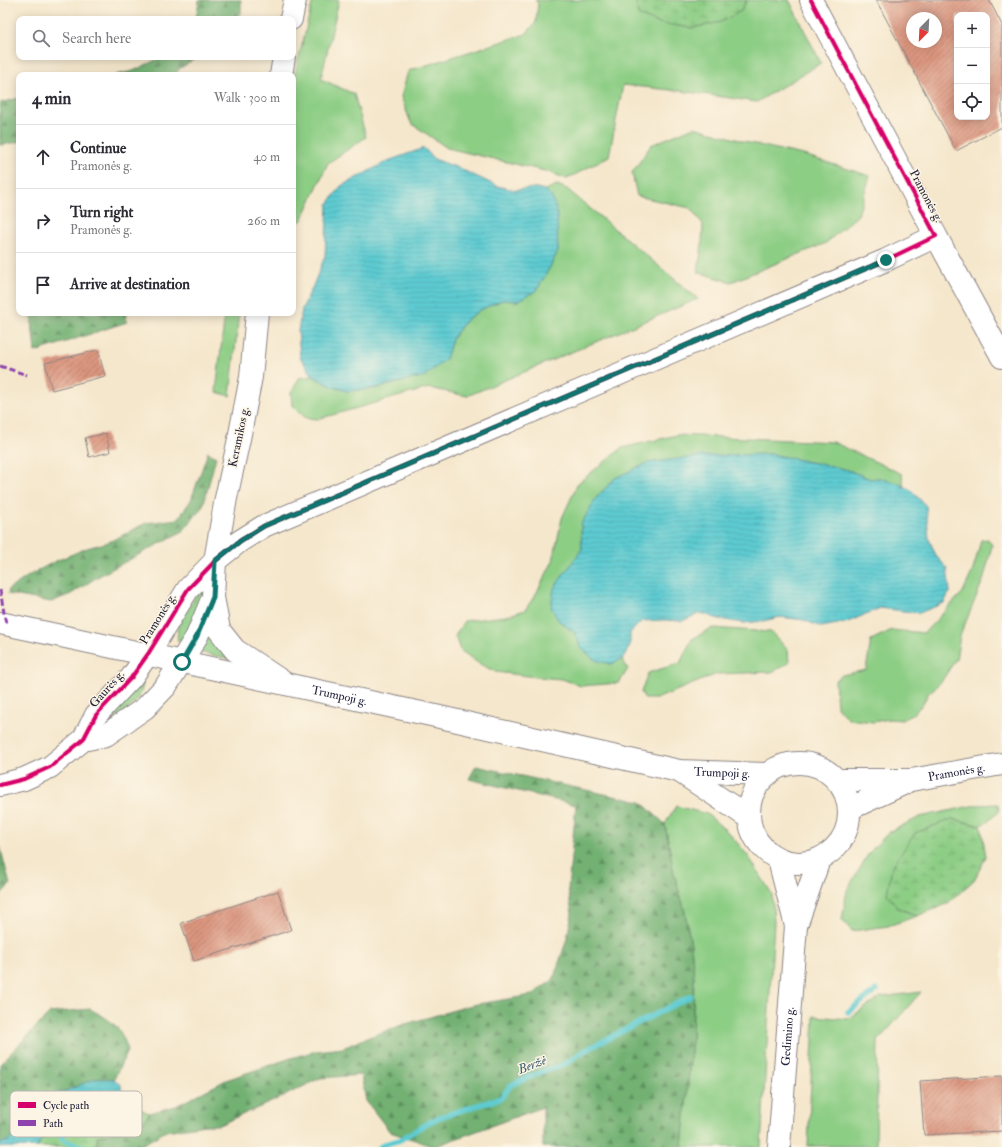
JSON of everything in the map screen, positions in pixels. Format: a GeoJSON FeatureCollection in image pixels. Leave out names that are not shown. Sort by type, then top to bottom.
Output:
{"type":"FeatureCollection","features":[{"type":"Feature","properties":{"kind":"street"},"geometry":{"type":"LineString","coordinates":[[292,16],[295,0]]}},
{"type":"Feature","properties":{"kind":"street","name":"Pramonės g."},"geometry":{"type":"LineString","coordinates":[[811,0],[1002,357]]}},
{"type":"Feature","properties":{"kind":"street"},"geometry":{"type":"LineString","coordinates":[[282,72],[284,60]]}},
{"type":"Feature","properties":{"kind":"street","name":"Pramonės g."},"geometry":{"type":"LineString","coordinates":[[148,654],[188,590],[215,561],[240,541],[264,526],[886,260],[936,236]]}},
{"type":"Feature","properties":{"kind":"street","name":"Keramikos g."},"geometry":{"type":"LineString","coordinates":[[215,561],[250,377],[257,316]]}},
{"type":"Feature","properties":{"kind":"street"},"geometry":{"type":"LineString","coordinates":[[215,561],[213,597],[219,630],[235,650],[287,685]]}},
{"type":"Feature","properties":{"kind":"street"},"geometry":{"type":"LineString","coordinates":[[182,662],[197,636],[213,597]]}},
{"type":"Feature","properties":{"kind":"street","name":"Trumpoji g."},"geometry":{"type":"LineString","coordinates":[[0,623],[431,715],[679,771],[766,774]]}},
{"type":"Feature","properties":{"kind":"street","name":"Gaurės g."},"geometry":{"type":"LineString","coordinates":[[0,785],[24,779],[50,767],[83,740],[96,715],[131,678],[148,654]]}},
{"type":"Feature","properties":{"kind":"street","name":"Gaurės g."},"geometry":{"type":"LineString","coordinates":[[83,740],[106,735],[145,708],[166,686],[182,662]]}},
{"type":"Feature","properties":{"kind":"street"},"geometry":{"type":"LineString","coordinates":[[798,763],[811,764],[826,770],[838,780],[846,794],[849,820],[846,832],[835,848],[819,860],[799,864],[779,860],[762,848],[752,832],[748,818],[748,805],[753,791],[766,774],[784,765],[798,763]]}},
{"type":"Feature","properties":{"kind":"street","name":"Pramonės g."},"geometry":{"type":"LineString","coordinates":[[838,780],[911,780],[1002,764]]}},
{"type":"Feature","properties":{"kind":"street","name":"Trumpoji g."},"geometry":{"type":"LineString","coordinates":[[679,771],[748,818]]}},
{"type":"Feature","properties":{"kind":"street","name":"Pramonės g."},"geometry":{"type":"LineString","coordinates":[[849,810],[911,780]]}},
{"type":"Feature","properties":{"kind":"street","name":"Gedimino g."},"geometry":{"type":"LineString","coordinates":[[779,860],[796,926]]}},
{"type":"Feature","properties":{"kind":"street","name":"Gedimino g."},"geometry":{"type":"LineString","coordinates":[[779,1147],[796,926],[819,860]]}},
{"type":"Feature","properties":{"kind":"green space"},"geometry":{"type":"Polygon","coordinates":[[[199,0],[241,0],[241,13],[237,16],[196,16],[199,0]]]}},
{"type":"Feature","properties":{"kind":"green space"},"geometry":{"type":"Polygon","coordinates":[[[313,0],[339,0],[321,79],[354,94],[366,137],[328,163],[302,220],[296,223],[296,72],[313,0]]]}},
{"type":"Feature","properties":{"kind":"green space"},"geometry":{"type":"Polygon","coordinates":[[[535,0],[636,0],[636,3],[741,11],[747,0],[789,0],[821,63],[757,102],[689,92],[623,85],[609,156],[567,179],[549,172],[447,148],[411,123],[401,97],[408,71],[526,34],[536,22],[538,3],[535,0]]]}},
{"type":"Feature","properties":{"kind":"green space"},"geometry":{"type":"Polygon","coordinates":[[[636,0],[747,0],[741,11],[721,22],[692,28],[658,23],[638,15],[636,0]]]}},
{"type":"Feature","properties":{"kind":"green space"},"geometry":{"type":"Polygon","coordinates":[[[156,60],[193,60],[179,69],[177,72],[128,72],[156,60]]]}},
{"type":"Feature","properties":{"kind":"green space"},"geometry":{"type":"Polygon","coordinates":[[[16,99],[16,142],[0,145],[0,103],[16,99]]]}},
{"type":"Feature","properties":{"kind":"green space"},"geometry":{"type":"Polygon","coordinates":[[[694,127],[750,143],[807,156],[870,176],[858,215],[826,243],[731,282],[698,272],[703,224],[690,208],[637,196],[632,173],[651,145],[694,127]]]}},
{"type":"Feature","properties":{"kind":"green space"},"geometry":{"type":"Polygon","coordinates":[[[557,185],[567,189],[698,299],[467,396],[429,388],[318,419],[306,418],[292,406],[291,393],[299,378],[313,376],[331,386],[347,391],[372,389],[403,382],[446,359],[452,339],[466,320],[480,310],[502,300],[518,301],[537,290],[558,251],[552,197],[545,190],[557,185]]]}},
{"type":"Feature","properties":{"kind":"green space"},"geometry":{"type":"Polygon","coordinates":[[[31,316],[126,316],[127,322],[35,352],[31,316]]]}},
{"type":"Feature","properties":{"kind":"green space"},"geometry":{"type":"Polygon","coordinates":[[[225,316],[239,316],[230,396],[216,392],[225,316]]]}},
{"type":"Feature","properties":{"kind":"green space"},"geometry":{"type":"Polygon","coordinates":[[[677,435],[833,442],[902,474],[904,487],[897,483],[879,478],[870,479],[848,470],[771,454],[733,455],[581,524],[582,549],[558,620],[575,633],[581,648],[611,664],[622,659],[628,669],[619,683],[581,686],[562,679],[496,672],[478,663],[460,650],[455,636],[464,621],[506,616],[525,610],[536,594],[553,561],[562,518],[578,483],[622,448],[677,435]]]}},
{"type":"Feature","properties":{"kind":"green space"},"geometry":{"type":"Polygon","coordinates":[[[208,452],[216,457],[203,506],[183,531],[99,576],[71,594],[51,602],[8,594],[9,589],[33,573],[56,561],[87,548],[109,542],[146,523],[178,519],[191,500],[208,452]]]}},
{"type":"Feature","properties":{"kind":"green space"},"geometry":{"type":"Polygon","coordinates":[[[988,539],[992,545],[984,578],[960,636],[956,659],[941,682],[928,694],[922,705],[913,714],[902,720],[889,719],[873,722],[848,719],[837,707],[835,681],[842,675],[866,670],[871,640],[892,630],[924,633],[963,592],[973,570],[981,540],[988,539]]]}},
{"type":"Feature","properties":{"kind":"green space"},"geometry":{"type":"Polygon","coordinates":[[[201,590],[205,591],[184,638],[178,641],[177,635],[180,622],[201,590]]]}},
{"type":"Feature","properties":{"kind":"green space"},"geometry":{"type":"Polygon","coordinates":[[[209,628],[229,659],[199,652],[209,628]]]}},
{"type":"Feature","properties":{"kind":"green space"},"geometry":{"type":"Polygon","coordinates":[[[712,628],[771,632],[788,650],[789,663],[772,672],[717,674],[656,699],[645,699],[641,692],[648,673],[680,663],[692,639],[712,628]]]}},
{"type":"Feature","properties":{"kind":"green space"},"geometry":{"type":"Polygon","coordinates":[[[143,683],[138,698],[128,710],[101,728],[99,724],[138,685],[143,683]]]}},
{"type":"Feature","properties":{"kind":"green space"},"geometry":{"type":"Polygon","coordinates":[[[476,766],[641,802],[665,824],[674,874],[684,908],[691,945],[694,978],[692,1040],[682,1147],[543,1147],[543,1107],[433,1147],[390,1132],[366,1101],[361,1075],[320,1078],[278,1099],[219,1125],[205,1125],[166,1131],[138,1147],[97,1147],[97,1137],[142,1137],[142,1122],[149,1113],[176,1106],[226,1080],[316,1051],[343,1048],[402,1025],[472,1005],[532,995],[553,980],[566,942],[572,914],[568,889],[576,805],[469,779],[476,766]]]}},
{"type":"Feature","properties":{"kind":"green space"},"geometry":{"type":"Polygon","coordinates":[[[998,804],[999,812],[981,826],[952,819],[897,907],[917,916],[888,926],[852,931],[842,920],[847,890],[869,853],[889,832],[920,817],[976,805],[998,804]]]}},
{"type":"Feature","properties":{"kind":"green space"},"geometry":{"type":"Polygon","coordinates":[[[676,806],[707,814],[730,834],[749,857],[772,894],[774,922],[761,1147],[682,1147],[692,1040],[694,978],[691,945],[684,908],[674,874],[665,824],[676,806]]]}},
{"type":"Feature","properties":{"kind":"green space"},"geometry":{"type":"Polygon","coordinates":[[[952,819],[981,826],[986,857],[974,880],[947,904],[917,916],[897,907],[887,894],[892,867],[915,833],[952,819]]]}},
{"type":"Feature","properties":{"kind":"green space"},"geometry":{"type":"Polygon","coordinates":[[[0,846],[10,885],[0,895],[0,846]]]}},
{"type":"Feature","properties":{"kind":"green space"},"geometry":{"type":"Polygon","coordinates":[[[921,992],[878,1041],[876,1146],[808,1146],[814,1016],[848,1019],[881,997],[921,992]]]}},
{"type":"Feature","properties":{"kind":"green space"},"geometry":{"type":"Polygon","coordinates":[[[90,1009],[110,1021],[118,1029],[128,1050],[114,1079],[95,1079],[65,1091],[10,1091],[10,1137],[13,1137],[10,1140],[0,1144],[0,1064],[50,1013],[90,1009]]]}},
{"type":"Feature","properties":{"kind":"green space"},"geometry":{"type":"Polygon","coordinates":[[[142,1110],[149,1113],[142,1122],[142,1110]]]}},
{"type":"Feature","properties":{"kind":"green space"},"geometry":{"type":"Polygon","coordinates":[[[97,1137],[97,1147],[37,1147],[42,1138],[97,1137]]]}},
{"type":"Feature","properties":{"kind":"water"},"geometry":{"type":"Polygon","coordinates":[[[424,148],[434,159],[456,167],[497,186],[515,190],[536,188],[545,190],[552,197],[557,212],[558,251],[537,290],[518,301],[502,300],[480,310],[466,320],[452,339],[446,359],[425,376],[372,389],[347,391],[331,386],[313,376],[300,357],[298,331],[302,309],[325,256],[328,204],[341,186],[388,161],[424,148]]]}},
{"type":"Feature","properties":{"kind":"water"},"geometry":{"type":"Polygon","coordinates":[[[771,454],[848,470],[870,479],[879,478],[897,483],[911,490],[926,506],[929,539],[936,556],[947,568],[950,591],[944,603],[919,613],[880,608],[848,622],[821,627],[804,620],[780,617],[763,621],[743,623],[719,619],[701,613],[682,621],[642,621],[630,633],[630,646],[622,659],[611,664],[595,660],[581,648],[575,633],[558,620],[551,607],[554,588],[582,549],[581,524],[596,498],[615,478],[647,463],[700,456],[771,454]]]}},
{"type":"Feature","properties":{"kind":"water"},"geometry":{"type":"Polygon","coordinates":[[[95,1079],[114,1079],[121,1085],[121,1091],[65,1091],[95,1079]]]}},
{"type":"Feature","properties":{"kind":"water"},"geometry":{"type":"Polygon","coordinates":[[[13,1137],[43,1137],[37,1147],[0,1147],[0,1144],[10,1140],[13,1137]]]}},
{"type":"Feature","properties":{"kind":"building"},"geometry":{"type":"Polygon","coordinates":[[[876,0],[989,0],[1002,25],[1002,127],[956,151],[876,0]]]}},
{"type":"Feature","properties":{"kind":"building"},"geometry":{"type":"Polygon","coordinates":[[[98,350],[105,376],[52,390],[45,363],[98,350]]]}},
{"type":"Feature","properties":{"kind":"building"},"geometry":{"type":"Polygon","coordinates":[[[106,433],[110,452],[89,457],[85,438],[106,433]]]}},
{"type":"Feature","properties":{"kind":"building"},"geometry":{"type":"Polygon","coordinates":[[[278,891],[291,930],[194,961],[181,923],[278,891]]]}},
{"type":"Feature","properties":{"kind":"building"},"geometry":{"type":"Polygon","coordinates":[[[1002,1076],[1002,1131],[924,1135],[920,1081],[1002,1076]]]}},
{"type":"Feature","properties":{"kind":"waterway","name":"Beržė"},"geometry":{"type":"LineString","coordinates":[[848,1012],[877,990]]}},
{"type":"Feature","properties":{"kind":"waterway","name":"Beržė"},"geometry":{"type":"LineString","coordinates":[[380,1147],[400,1140],[440,1117],[501,1098],[511,1085],[546,1070],[565,1064],[584,1051],[691,996]]}},
{"type":"Feature","properties":{"kind":"waterway"},"geometry":{"type":"LineString","coordinates":[[62,1137],[65,1141],[84,1147]]}},
{"type":"Feature","properties":{"kind":"marked path"},"geometry":{"type":"LineString","coordinates":[[0,366],[27,375]]}},
{"type":"Feature","properties":{"kind":"marked path"},"geometry":{"type":"LineString","coordinates":[[0,590],[6,624]]}},
{"type":"Feature","properties":{"kind":"cycle path"},"geometry":{"type":"LineString","coordinates":[[0,785],[24,779],[50,767],[83,740],[96,715],[131,678],[148,654],[188,589],[215,561],[240,541],[264,526],[886,260],[936,236],[811,0]]}},
{"type":"Feature","properties":{"kind":"route"},"geometry":{"type":"LineString","coordinates":[[182,662],[197,636],[213,597],[215,561],[240,541],[264,526],[886,260]]}}]}
